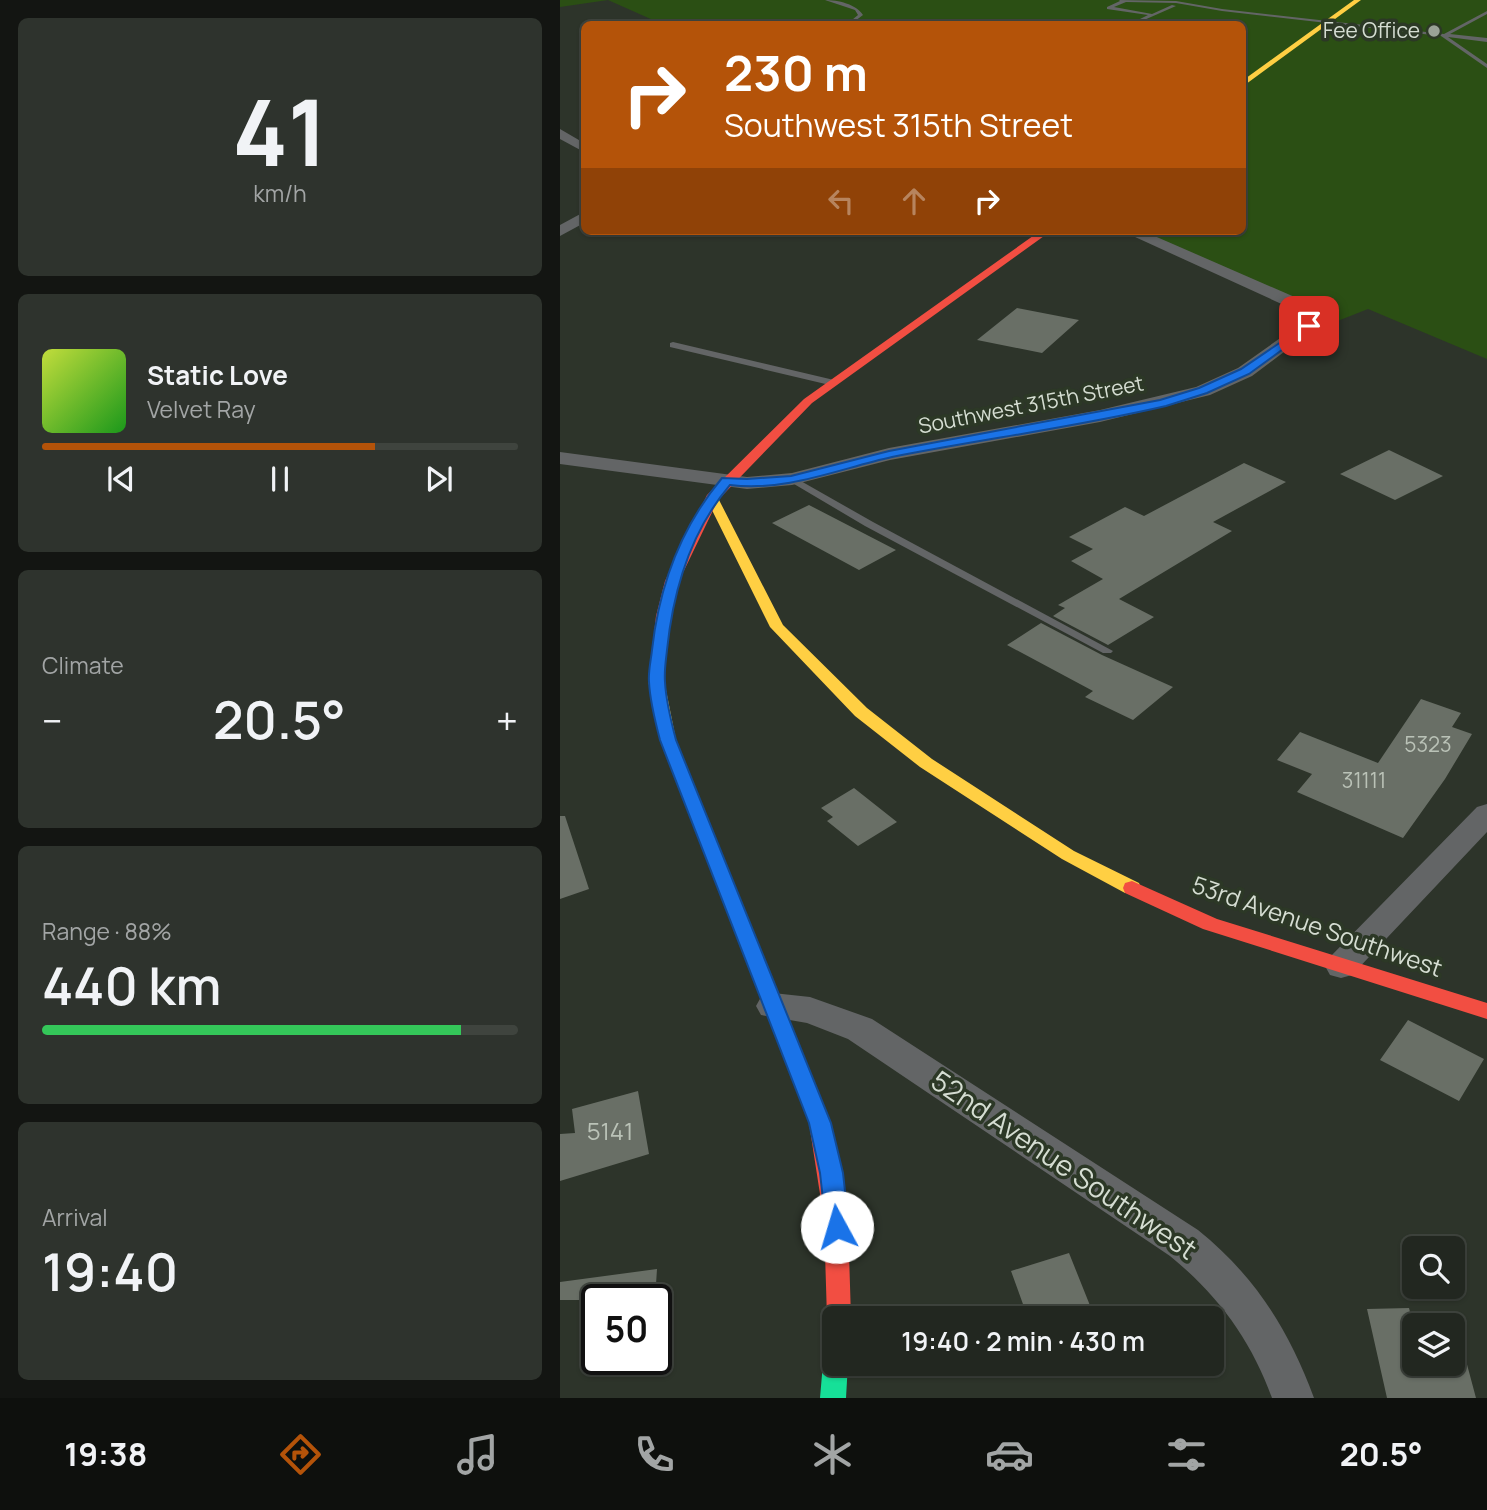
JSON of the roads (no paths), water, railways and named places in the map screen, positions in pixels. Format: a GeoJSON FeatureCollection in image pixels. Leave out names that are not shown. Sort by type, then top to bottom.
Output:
{"type":"FeatureCollection","features":[{"type":"Feature","properties":{"kind":"main road"},"geometry":{"type":"LineString","coordinates":[[1246,82],[1357,0]]}},
{"type":"Feature","properties":{"kind":"main road"},"geometry":{"type":"LineString","coordinates":[[839,1306],[839,1255],[831,1173],[820,1123],[668,740],[656,680],[663,616],[684,550],[712,498],[727,481],[808,401],[1040,235]]}},
{"type":"Feature","properties":{"kind":"main road","name":"53rd Avenue Southwest"},"geometry":{"type":"LineString","coordinates":[[712,498],[777,628],[861,712],[926,763],[1059,849],[1124,884],[1210,924],[1487,1011]]}},
{"type":"Feature","properties":{"kind":"main road"},"geometry":{"type":"LineString","coordinates":[[833,1398],[835,1376]]}},
{"type":"Feature","properties":{"kind":"street"},"geometry":{"type":"LineString","coordinates":[[560,133],[581,146]]}},
{"type":"Feature","properties":{"kind":"street"},"geometry":{"type":"LineString","coordinates":[[560,231],[581,219]]}},
{"type":"Feature","properties":{"kind":"street","name":"Southwest 315th Street"},"geometry":{"type":"LineString","coordinates":[[727,481],[747,483],[792,480],[889,454],[1112,414],[1203,391],[1245,372],[1323,316],[1139,235]]}},
{"type":"Feature","properties":{"kind":"street"},"geometry":{"type":"LineString","coordinates":[[560,458],[727,481]]}},
{"type":"Feature","properties":{"kind":"street"},"geometry":{"type":"LineString","coordinates":[[1341,966],[1487,814]]}},
{"type":"Feature","properties":{"kind":"street","name":"52nd Avenue Southwest"},"geometry":{"type":"LineString","coordinates":[[773,1006],[810,1010],[860,1029],[1193,1249],[1211,1263],[1265,1330],[1293,1398]]}},
{"type":"Feature","properties":{"kind":"lane"},"geometry":{"type":"LineString","coordinates":[[827,0],[857,9],[861,15],[853,21]]}},
{"type":"Feature","properties":{"kind":"lane"},"geometry":{"type":"LineString","coordinates":[[1121,0],[1175,2],[1222,10]]}},
{"type":"Feature","properties":{"kind":"lane"},"geometry":{"type":"LineString","coordinates":[[1126,1],[1109,8],[1150,15]]}},
{"type":"Feature","properties":{"kind":"lane"},"geometry":{"type":"LineString","coordinates":[[1151,1],[1174,6],[1487,40]]}},
{"type":"Feature","properties":{"kind":"lane"},"geometry":{"type":"LineString","coordinates":[[1138,21],[1174,6]]}},
{"type":"Feature","properties":{"kind":"lane"},"geometry":{"type":"LineString","coordinates":[[1443,36],[1487,12]]}},
{"type":"Feature","properties":{"kind":"lane"},"geometry":{"type":"LineString","coordinates":[[1443,36],[1487,66]]}},
{"type":"Feature","properties":{"kind":"lane"},"geometry":{"type":"LineString","coordinates":[[673,345],[835,383]]}},
{"type":"Feature","properties":{"kind":"lane"},"geometry":{"type":"LineString","coordinates":[[792,480],[1107,651]]}},
{"type":"Feature","properties":{"kind":"place","name":"Fee Office"},"geometry":{"type":"Point","coordinates":[1434,31]}}]}
